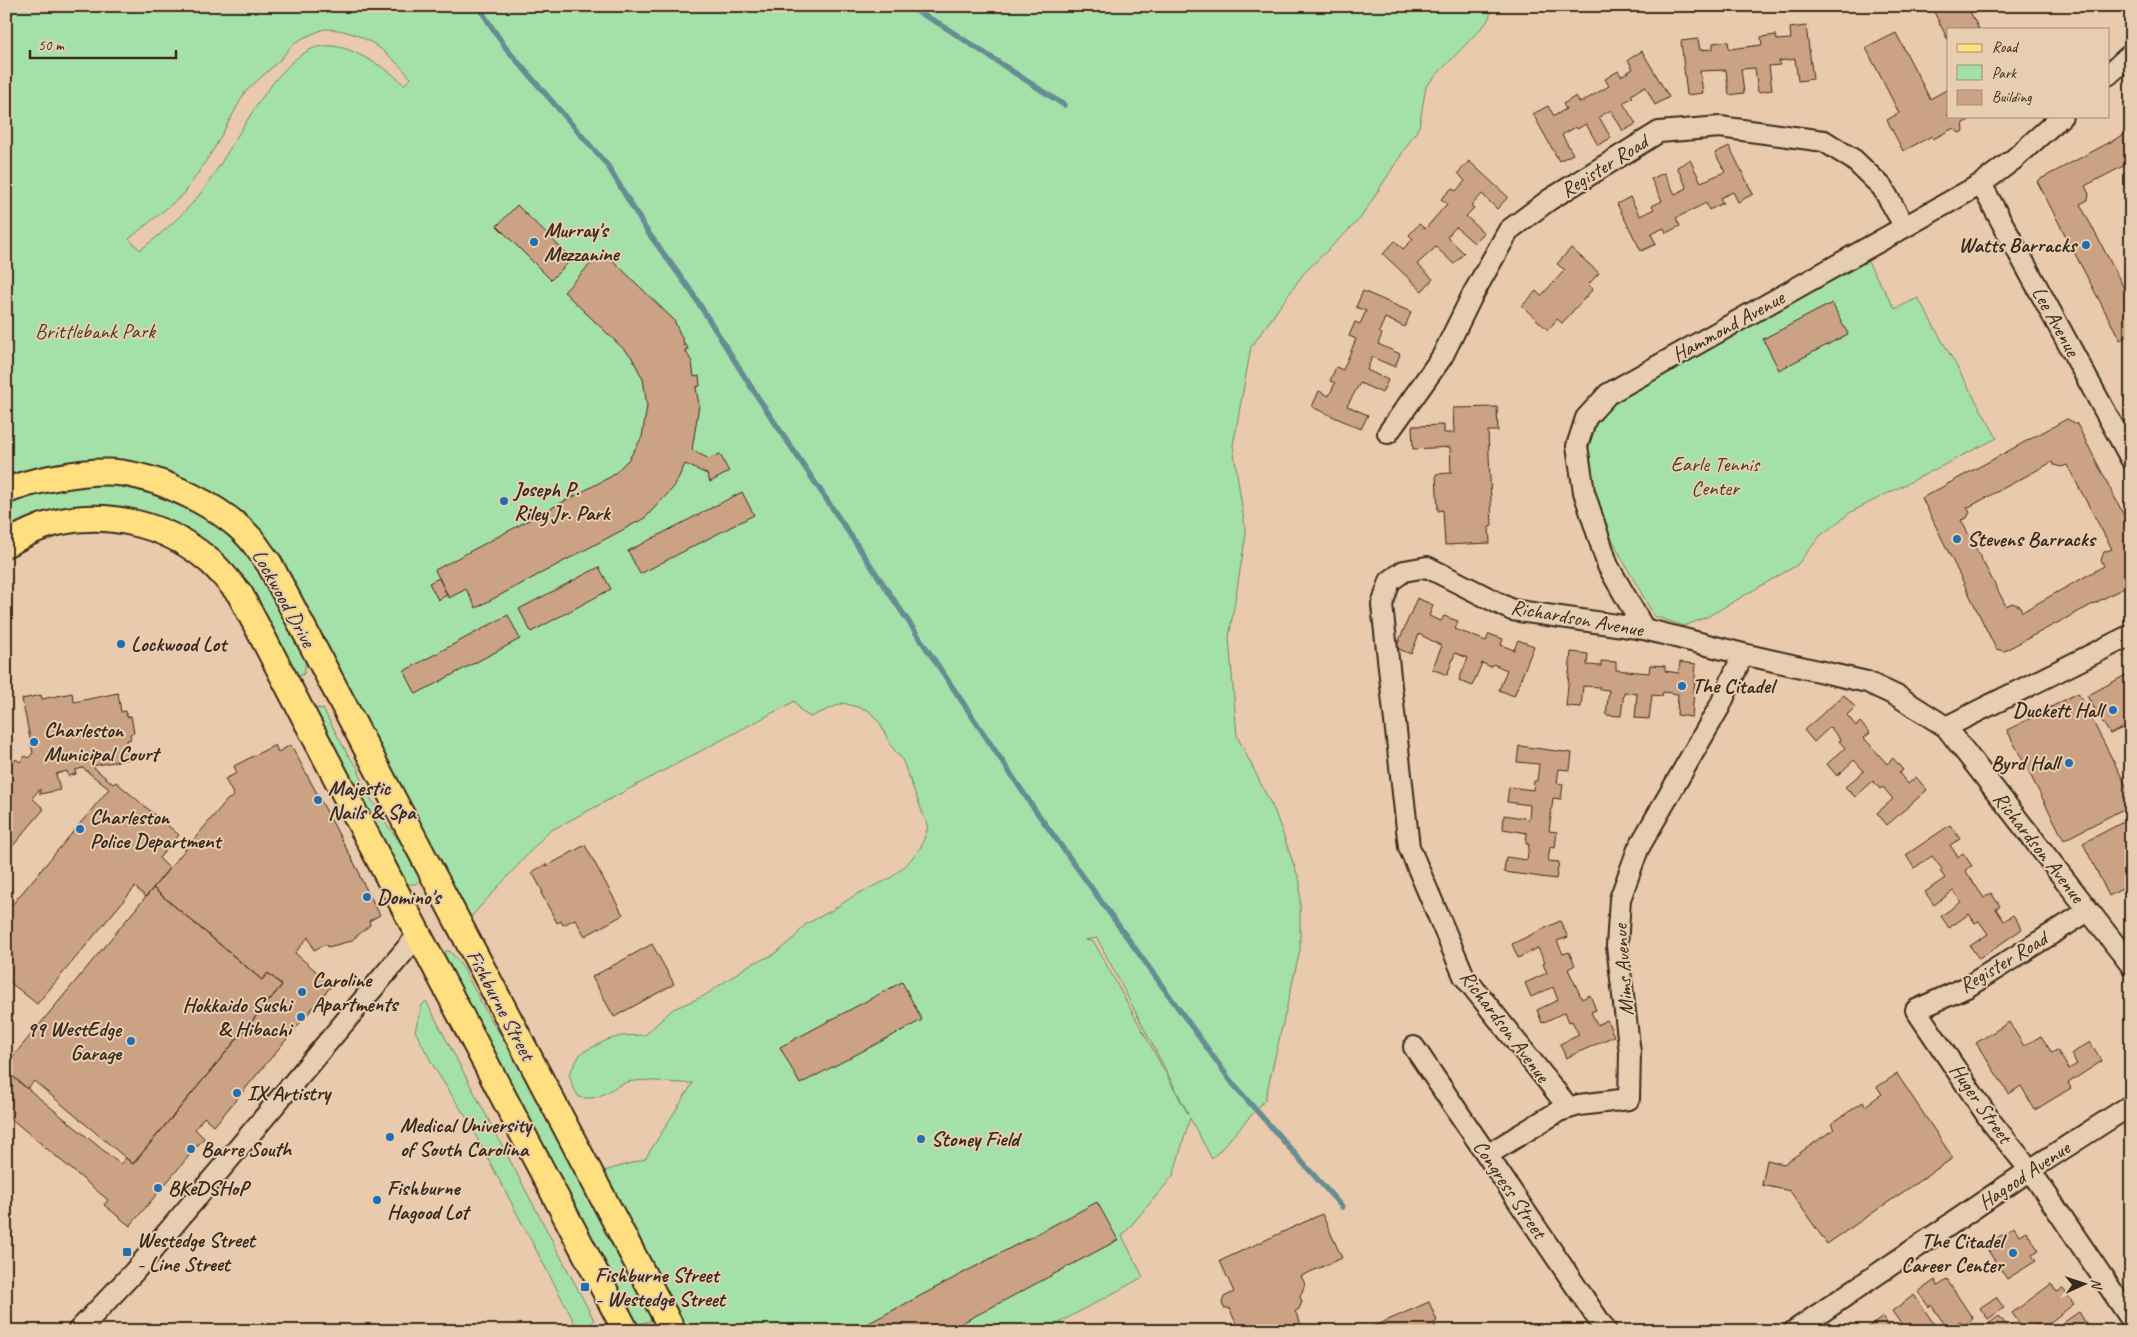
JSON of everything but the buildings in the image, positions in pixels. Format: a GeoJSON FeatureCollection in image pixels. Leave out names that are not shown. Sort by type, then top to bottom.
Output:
{"type":"FeatureCollection","features":[{"type":"Feature","properties":{"kind":"main road","name":"Lockwood Drive"},"geometry":{"type":"LineString","coordinates":[[6,491],[47,479],[82,473],[123,473],[172,488],[223,515],[249,538],[268,563],[329,680]]}},
{"type":"Feature","properties":{"kind":"main road","name":"Lockwood Drive"},"geometry":{"type":"LineString","coordinates":[[6,544],[34,530],[59,522],[84,518],[123,521],[146,526],[181,539],[208,559],[240,594],[293,696]]}},
{"type":"Feature","properties":{"kind":"main road"},"geometry":{"type":"LineString","coordinates":[[293,696],[329,680]]}},
{"type":"Feature","properties":{"kind":"main road","name":"Fishburne Street"},"geometry":{"type":"LineString","coordinates":[[329,680],[674,1331]]}},
{"type":"Feature","properties":{"kind":"main road","name":"Fishburne Street"},"geometry":{"type":"LineString","coordinates":[[293,696],[626,1331]]}},
{"type":"Feature","properties":{"kind":"main road"},"geometry":{"type":"LineString","coordinates":[[417,931],[439,888]]}},
{"type":"Feature","properties":{"kind":"street"},"geometry":{"type":"LineString","coordinates":[[2110,73],[2131,54]]}},
{"type":"Feature","properties":{"kind":"street","name":"Hammond Avenue"},"geometry":{"type":"LineString","coordinates":[[1644,629],[1608,566],[1584,492],[1577,446],[1586,418],[1608,394],[1981,184],[2014,160],[2060,118]]}},
{"type":"Feature","properties":{"kind":"street","name":"Register Road"},"geometry":{"type":"LineString","coordinates":[[1388,433],[1442,357],[1473,294],[1509,230],[1549,200],[1659,132],[1720,127],[1824,141],[1854,160],[1882,187],[1905,227]]}},
{"type":"Feature","properties":{"kind":"street","name":"Lee Avenue"},"geometry":{"type":"LineString","coordinates":[[1981,184],[2131,459]]}},
{"type":"Feature","properties":{"kind":"street","name":"Richardson Avenue"},"geometry":{"type":"LineString","coordinates":[[1569,1108],[1464,976],[1409,847],[1382,605],[1390,581],[1404,571],[1427,567],[1512,610],[1644,629],[1867,682],[1899,698],[1946,727],[2131,966]]}},
{"type":"Feature","properties":{"kind":"street"},"geometry":{"type":"LineString","coordinates":[[1946,727],[2131,635]]}},
{"type":"Feature","properties":{"kind":"street","name":"Mims Avenue"},"geometry":{"type":"LineString","coordinates":[[1487,1155],[1542,1120],[1569,1108],[1629,1099],[1630,1053],[1617,946],[1620,899],[1638,849],[1720,706],[1743,654]]}},
{"type":"Feature","properties":{"kind":"street","name":"Register Road"},"geometry":{"type":"LineString","coordinates":[[1916,1010],[1967,987],[2088,911]]}},
{"type":"Feature","properties":{"kind":"street"},"geometry":{"type":"LineString","coordinates":[[78,1331],[134,1272],[417,931]]}},
{"type":"Feature","properties":{"kind":"street","name":"Huger Street"},"geometry":{"type":"LineString","coordinates":[[1916,1010],[1992,1123],[2030,1170],[2131,1319]]}},
{"type":"Feature","properties":{"kind":"street","name":"Congress Street"},"geometry":{"type":"LineString","coordinates":[[1414,1047],[1606,1331]]}},
{"type":"Feature","properties":{"kind":"street","name":"Hagood Avenue"},"geometry":{"type":"LineString","coordinates":[[1794,1331],[2030,1170],[2131,1105]]}},
{"type":"Feature","properties":{"kind":"green space","name":"Brittlebank Park"},"geometry":{"type":"Polygon","coordinates":[[[6,6],[1494,6],[1487,22],[1426,86],[1419,127],[1360,219],[1304,273],[1251,347],[1233,446],[1246,534],[1229,637],[1237,736],[1275,812],[1300,882],[1300,950],[1265,1100],[1212,1159],[1190,1118],[1173,1176],[1122,1236],[1143,1277],[1060,1322],[1066,1331],[685,1331],[601,1172],[645,1159],[693,1083],[634,1081],[620,1085],[601,1095],[587,1098],[579,1097],[573,1087],[569,1074],[581,1053],[607,1040],[621,1036],[645,1035],[673,1009],[704,996],[749,965],[773,955],[793,939],[806,924],[831,911],[855,895],[891,878],[907,864],[921,847],[928,827],[902,759],[891,746],[880,723],[868,710],[843,703],[810,717],[801,711],[795,701],[548,832],[468,920],[278,561],[181,482],[6,482],[6,6]],[[324,29],[293,44],[280,60],[245,92],[215,147],[184,194],[129,239],[140,250],[192,204],[216,171],[273,82],[290,64],[307,51],[324,46],[340,47],[380,66],[404,85],[411,78],[393,59],[373,43],[350,33],[324,29]],[[1097,938],[1085,940],[1094,942],[1188,1114],[1188,1113],[1097,938]]]}},
{"type":"Feature","properties":{"kind":"green space","name":"Earle Tennis Center"},"geometry":{"type":"Polygon","coordinates":[[[1865,257],[1895,309],[1918,298],[1997,438],[1851,512],[1821,535],[1797,565],[1707,617],[1684,626],[1654,616],[1606,527],[1590,478],[1588,455],[1592,432],[1604,408],[1865,257]]]}},
{"type":"Feature","properties":{"kind":"green space"},"geometry":{"type":"Polygon","coordinates":[[[110,483],[153,491],[196,509],[226,531],[256,564],[306,659],[304,674],[294,675],[169,522],[6,532],[6,502],[39,490],[110,483]]]}},
{"type":"Feature","properties":{"kind":"green space"},"geometry":{"type":"Polygon","coordinates":[[[317,708],[323,709],[348,755],[358,768],[362,783],[368,794],[387,825],[412,857],[421,879],[415,884],[406,884],[315,715],[317,708]]]}},
{"type":"Feature","properties":{"kind":"green space"},"geometry":{"type":"Polygon","coordinates":[[[446,951],[450,951],[463,968],[489,1017],[525,1072],[652,1316],[650,1321],[634,1323],[443,956],[446,951]]]}},
{"type":"Feature","properties":{"kind":"green space"},"geometry":{"type":"Polygon","coordinates":[[[426,1001],[594,1320],[591,1326],[579,1331],[466,1117],[435,1069],[415,1031],[422,1005],[426,1001]]]}},
{"type":"Feature","properties":{"kind":"waterway"},"geometry":{"type":"LineString","coordinates":[[478,6],[505,47],[608,166],[647,231],[691,291],[753,390],[1033,807],[1233,1084],[1342,1207]]}},
{"type":"Feature","properties":{"kind":"waterway"},"geometry":{"type":"LineString","coordinates":[[907,6],[940,24],[1064,105]]}},
{"type":"Feature","properties":{"kind":"place","name":"Murray's Mezzanine"},"geometry":{"type":"Point","coordinates":[534,242]}},
{"type":"Feature","properties":{"kind":"place","name":"Watts Barracks"},"geometry":{"type":"Point","coordinates":[2086,245]}},
{"type":"Feature","properties":{"kind":"place","name":"Joseph P. Riley Jr. Park"},"geometry":{"type":"Point","coordinates":[504,501]}},
{"type":"Feature","properties":{"kind":"place","name":"Stevens Barracks"},"geometry":{"type":"Point","coordinates":[1957,539]}},
{"type":"Feature","properties":{"kind":"place","name":"Lockwood Lot"},"geometry":{"type":"Point","coordinates":[121,644]}},
{"type":"Feature","properties":{"kind":"place","name":"The Citadel"},"geometry":{"type":"Point","coordinates":[1682,686]}},
{"type":"Feature","properties":{"kind":"place","name":"Duckett Hall"},"geometry":{"type":"Point","coordinates":[2113,710]}},
{"type":"Feature","properties":{"kind":"place","name":"Charleston Municipal Court"},"geometry":{"type":"Point","coordinates":[34,742]}},
{"type":"Feature","properties":{"kind":"place","name":"Byrd Hall"},"geometry":{"type":"Point","coordinates":[2069,763]}},
{"type":"Feature","properties":{"kind":"place","name":"Majestic Nails & Spa"},"geometry":{"type":"Point","coordinates":[318,800]}},
{"type":"Feature","properties":{"kind":"place","name":"Charleston Police Department"},"geometry":{"type":"Point","coordinates":[80,829]}},
{"type":"Feature","properties":{"kind":"place","name":"Domino's"},"geometry":{"type":"Point","coordinates":[367,897]}},
{"type":"Feature","properties":{"kind":"place","name":"Caroline Apartments"},"geometry":{"type":"Point","coordinates":[302,992]}},
{"type":"Feature","properties":{"kind":"place","name":"Hokkaido Sushi & Hibachi"},"geometry":{"type":"Point","coordinates":[301,1017]}},
{"type":"Feature","properties":{"kind":"place","name":"99 WestEdge Garage"},"geometry":{"type":"Point","coordinates":[131,1041]}},
{"type":"Feature","properties":{"kind":"place","name":"IX Artistry"},"geometry":{"type":"Point","coordinates":[237,1093]}},
{"type":"Feature","properties":{"kind":"place","name":"Medical University of South Carolina"},"geometry":{"type":"Point","coordinates":[390,1137]}},
{"type":"Feature","properties":{"kind":"place","name":"Stoney Field"},"geometry":{"type":"Point","coordinates":[921,1139]}},
{"type":"Feature","properties":{"kind":"place","name":"Barre South"},"geometry":{"type":"Point","coordinates":[191,1149]}},
{"type":"Feature","properties":{"kind":"place","name":"BKeDSHoP"},"geometry":{"type":"Point","coordinates":[158,1188]}},
{"type":"Feature","properties":{"kind":"place","name":"Fishburne Hagood Lot"},"geometry":{"type":"Point","coordinates":[377,1200]}},
{"type":"Feature","properties":{"kind":"place","name":"Westedge Street - Line Street"},"geometry":{"type":"Point","coordinates":[127,1252]}},
{"type":"Feature","properties":{"kind":"place","name":"The Citadel Career Center"},"geometry":{"type":"Point","coordinates":[2013,1253]}},
{"type":"Feature","properties":{"kind":"place","name":"Fishburne Street - Westedge Street"},"geometry":{"type":"Point","coordinates":[585,1287]}}]}
